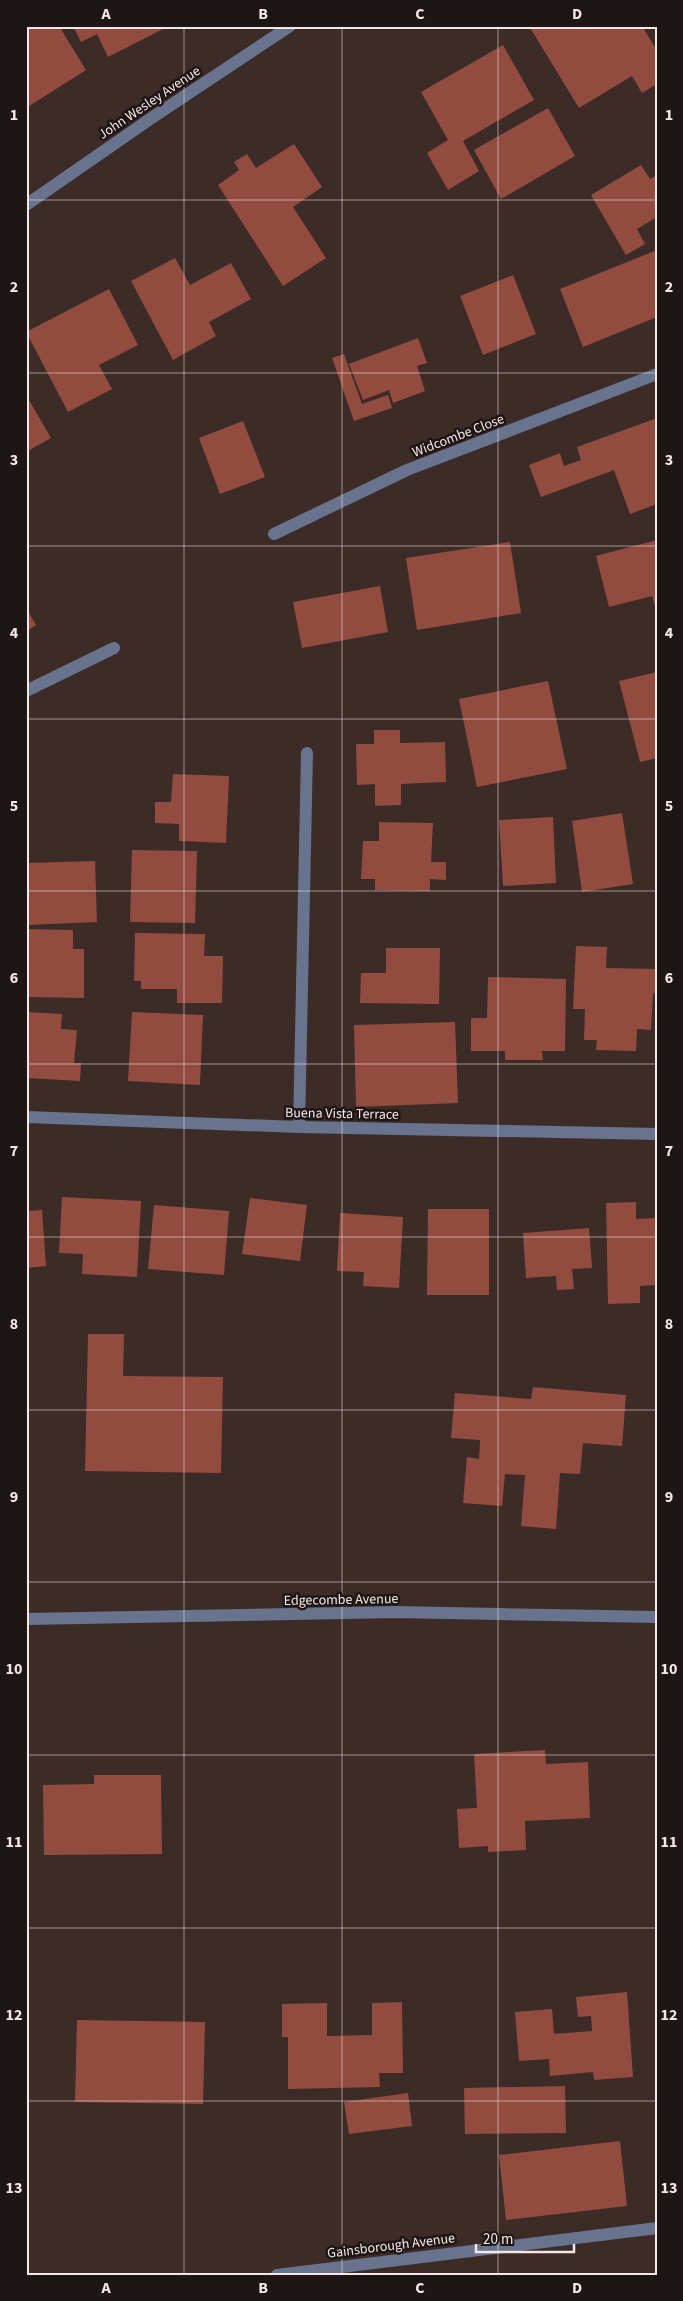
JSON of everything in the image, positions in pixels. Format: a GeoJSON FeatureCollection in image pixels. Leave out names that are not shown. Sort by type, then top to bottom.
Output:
{"type":"FeatureCollection","features":[{"type":"Feature","properties":{"kind":"street","name":"John Wesley Avenue"},"geometry":{"type":"LineString","coordinates":[[26,205],[153,117],[290,26]]}},
{"type":"Feature","properties":{"kind":"street","name":"Widcombe Close"},"geometry":{"type":"LineString","coordinates":[[274,534],[407,470],[657,374]]}},
{"type":"Feature","properties":{"kind":"street"},"geometry":{"type":"LineString","coordinates":[[26,691],[114,648]]}},
{"type":"Feature","properties":{"kind":"street"},"geometry":{"type":"LineString","coordinates":[[299,1127],[307,752]]}},
{"type":"Feature","properties":{"kind":"street","name":"Buena Vista Terrace"},"geometry":{"type":"LineString","coordinates":[[26,1118],[299,1127],[657,1134]]}},
{"type":"Feature","properties":{"kind":"street","name":"Edgecombe Avenue"},"geometry":{"type":"LineString","coordinates":[[26,1620],[396,1612],[657,1617]]}},
{"type":"Feature","properties":{"kind":"street","name":"Gainsborough Avenue"},"geometry":{"type":"LineString","coordinates":[[277,2275],[657,2228]]}},
{"type":"Feature","properties":{"kind":"building"},"geometry":{"type":"Polygon","coordinates":[[[26,26],[59,26],[86,70],[26,108],[26,26]]]}},
{"type":"Feature","properties":{"kind":"building"},"geometry":{"type":"Polygon","coordinates":[[[73,26],[169,26],[108,57],[97,34],[81,42],[73,26]]]}},
{"type":"Feature","properties":{"kind":"building"},"geometry":{"type":"Polygon","coordinates":[[[529,26],[642,26],[657,51],[657,84],[642,93],[632,76],[579,108],[529,26]]]}},
{"type":"Feature","properties":{"kind":"building"},"geometry":{"type":"Polygon","coordinates":[[[503,45],[534,100],[463,141],[479,171],[448,190],[427,153],[448,140],[421,92],[503,45]]]}},
{"type":"Feature","properties":{"kind":"building"},"geometry":{"type":"Polygon","coordinates":[[[548,108],[575,156],[501,199],[474,150],[548,108]]]}},
{"type":"Feature","properties":{"kind":"building"},"geometry":{"type":"Polygon","coordinates":[[[294,144],[322,187],[293,207],[326,258],[283,286],[218,185],[239,170],[234,162],[247,154],[256,168],[294,144]]]}},
{"type":"Feature","properties":{"kind":"building"},"geometry":{"type":"Polygon","coordinates":[[[641,165],[650,179],[657,175],[657,217],[637,229],[645,244],[626,255],[591,195],[641,165]]]}},
{"type":"Feature","properties":{"kind":"building"},"geometry":{"type":"Polygon","coordinates":[[[657,250],[657,317],[583,347],[560,289],[657,250]]]}},
{"type":"Feature","properties":{"kind":"building"},"geometry":{"type":"Polygon","coordinates":[[[175,258],[190,285],[231,263],[251,299],[209,322],[216,336],[173,360],[131,281],[175,258]]]}},
{"type":"Feature","properties":{"kind":"building"},"geometry":{"type":"Polygon","coordinates":[[[513,275],[536,334],[483,355],[460,296],[513,275]]]}},
{"type":"Feature","properties":{"kind":"building"},"geometry":{"type":"Polygon","coordinates":[[[109,289],[138,345],[99,365],[112,389],[68,412],[26,332],[109,289]]]}},
{"type":"Feature","properties":{"kind":"building"},"geometry":{"type":"Polygon","coordinates":[[[418,338],[427,363],[417,366],[425,391],[393,403],[389,390],[363,400],[349,364],[418,338]]]}},
{"type":"Feature","properties":{"kind":"building"},"geometry":{"type":"Polygon","coordinates":[[[344,354],[362,404],[388,395],[392,408],[354,421],[332,358],[344,354]]]}},
{"type":"Feature","properties":{"kind":"building"},"geometry":{"type":"Polygon","coordinates":[[[26,395],[51,438],[26,452],[26,395]]]}},
{"type":"Feature","properties":{"kind":"building"},"geometry":{"type":"Polygon","coordinates":[[[657,418],[657,504],[630,514],[614,470],[541,497],[529,465],[560,453],[564,466],[581,460],[577,447],[657,418]]]}},
{"type":"Feature","properties":{"kind":"building"},"geometry":{"type":"Polygon","coordinates":[[[243,421],[265,477],[220,494],[199,438],[243,421]]]}},
{"type":"Feature","properties":{"kind":"building"},"geometry":{"type":"Polygon","coordinates":[[[657,540],[657,613],[652,596],[609,607],[596,556],[657,540]]]}},
{"type":"Feature","properties":{"kind":"building"},"geometry":{"type":"Polygon","coordinates":[[[510,542],[521,613],[417,630],[406,558],[510,542]]]}},
{"type":"Feature","properties":{"kind":"building"},"geometry":{"type":"Polygon","coordinates":[[[380,586],[388,632],[302,648],[293,602],[380,586]]]}},
{"type":"Feature","properties":{"kind":"building"},"geometry":{"type":"Polygon","coordinates":[[[26,608],[36,625],[26,632],[26,608]]]}},
{"type":"Feature","properties":{"kind":"building"},"geometry":{"type":"Polygon","coordinates":[[[657,672],[657,758],[640,762],[619,681],[657,672]]]}},
{"type":"Feature","properties":{"kind":"building"},"geometry":{"type":"Polygon","coordinates":[[[548,681],[567,769],[477,787],[459,699],[548,681]]]}},
{"type":"Feature","properties":{"kind":"building"},"geometry":{"type":"Polygon","coordinates":[[[374,730],[400,730],[400,743],[445,742],[446,782],[401,784],[401,805],[375,806],[375,784],[357,785],[356,744],[374,744],[374,730]]]}},
{"type":"Feature","properties":{"kind":"building"},"geometry":{"type":"Polygon","coordinates":[[[173,774],[229,776],[226,843],[179,841],[179,824],[155,823],[155,802],[171,802],[173,774]]]}},
{"type":"Feature","properties":{"kind":"building"},"geometry":{"type":"Polygon","coordinates":[[[622,813],[633,884],[582,892],[572,821],[622,813]]]}},
{"type":"Feature","properties":{"kind":"building"},"geometry":{"type":"Polygon","coordinates":[[[553,817],[556,883],[503,886],[499,820],[553,817]]]}},
{"type":"Feature","properties":{"kind":"building"},"geometry":{"type":"Polygon","coordinates":[[[379,822],[433,823],[431,862],[446,862],[446,880],[430,879],[430,891],[375,890],[375,879],[361,879],[363,841],[379,841],[379,822]]]}},
{"type":"Feature","properties":{"kind":"building"},"geometry":{"type":"Polygon","coordinates":[[[132,850],[197,851],[195,923],[130,922],[132,850]]]}},
{"type":"Feature","properties":{"kind":"building"},"geometry":{"type":"Polygon","coordinates":[[[95,861],[97,922],[26,925],[26,863],[95,861]]]}},
{"type":"Feature","properties":{"kind":"building"},"geometry":{"type":"Polygon","coordinates":[[[26,929],[73,930],[73,949],[84,949],[84,998],[26,997],[26,929]]]}},
{"type":"Feature","properties":{"kind":"building"},"geometry":{"type":"Polygon","coordinates":[[[135,933],[205,934],[204,956],[223,956],[222,1003],[177,1003],[177,989],[141,989],[141,981],[134,981],[135,933]]]}},
{"type":"Feature","properties":{"kind":"building"},"geometry":{"type":"Polygon","coordinates":[[[576,946],[607,947],[606,968],[657,969],[657,994],[653,993],[651,1030],[637,1029],[636,1051],[596,1050],[597,1040],[584,1040],[585,1009],[573,1009],[576,946]]]}},
{"type":"Feature","properties":{"kind":"building"},"geometry":{"type":"Polygon","coordinates":[[[386,948],[440,948],[439,1004],[360,1003],[361,973],[386,973],[386,948]]]}},
{"type":"Feature","properties":{"kind":"building"},"geometry":{"type":"Polygon","coordinates":[[[488,977],[566,979],[565,1051],[542,1051],[543,1060],[505,1060],[505,1051],[471,1051],[471,1018],[487,1018],[488,977]]]}},
{"type":"Feature","properties":{"kind":"building"},"geometry":{"type":"Polygon","coordinates":[[[26,1012],[62,1014],[61,1029],[77,1030],[74,1063],[81,1063],[80,1081],[26,1078],[26,1012]]]}},
{"type":"Feature","properties":{"kind":"building"},"geometry":{"type":"Polygon","coordinates":[[[132,1012],[203,1015],[200,1085],[128,1081],[132,1012]]]}},
{"type":"Feature","properties":{"kind":"building"},"geometry":{"type":"Polygon","coordinates":[[[455,1022],[458,1103],[356,1107],[354,1025],[455,1022]]]}},
{"type":"Feature","properties":{"kind":"building"},"geometry":{"type":"Polygon","coordinates":[[[62,1197],[141,1201],[137,1277],[82,1274],[83,1254],[59,1253],[62,1197]]]}},
{"type":"Feature","properties":{"kind":"building"},"geometry":{"type":"Polygon","coordinates":[[[250,1198],[307,1205],[300,1261],[242,1254],[250,1198]]]}},
{"type":"Feature","properties":{"kind":"building"},"geometry":{"type":"Polygon","coordinates":[[[636,1202],[636,1219],[657,1218],[657,1285],[640,1286],[640,1303],[608,1304],[606,1203],[636,1202]]]}},
{"type":"Feature","properties":{"kind":"building"},"geometry":{"type":"Polygon","coordinates":[[[154,1205],[229,1211],[224,1275],[148,1269],[154,1205]]]}},
{"type":"Feature","properties":{"kind":"building"},"geometry":{"type":"Polygon","coordinates":[[[428,1209],[489,1209],[489,1295],[427,1295],[428,1209]]]}},
{"type":"Feature","properties":{"kind":"building"},"geometry":{"type":"Polygon","coordinates":[[[42,1210],[46,1266],[26,1268],[26,1211],[42,1210]]]}},
{"type":"Feature","properties":{"kind":"building"},"geometry":{"type":"Polygon","coordinates":[[[340,1213],[403,1217],[399,1288],[363,1286],[364,1272],[337,1271],[340,1213]]]}},
{"type":"Feature","properties":{"kind":"building"},"geometry":{"type":"Polygon","coordinates":[[[589,1228],[592,1268],[572,1269],[574,1289],[557,1290],[556,1276],[526,1278],[523,1233],[589,1228]]]}},
{"type":"Feature","properties":{"kind":"building"},"geometry":{"type":"Polygon","coordinates":[[[88,1334],[124,1334],[123,1376],[223,1377],[221,1473],[85,1471],[88,1334]]]}},
{"type":"Feature","properties":{"kind":"building"},"geometry":{"type":"Polygon","coordinates":[[[533,1387],[626,1395],[622,1446],[583,1443],[580,1474],[560,1473],[556,1529],[521,1526],[525,1475],[505,1474],[502,1506],[463,1503],[467,1457],[479,1459],[480,1440],[451,1438],[455,1393],[531,1399],[533,1387]]]}},
{"type":"Feature","properties":{"kind":"building"},"geometry":{"type":"Polygon","coordinates":[[[545,1750],[546,1764],[588,1762],[590,1818],[525,1821],[526,1850],[488,1852],[488,1846],[459,1848],[457,1809],[477,1808],[474,1754],[545,1750]]]}},
{"type":"Feature","properties":{"kind":"building"},"geometry":{"type":"Polygon","coordinates":[[[94,1775],[161,1775],[162,1854],[44,1855],[43,1785],[94,1784],[94,1775]]]}},
{"type":"Feature","properties":{"kind":"building"},"geometry":{"type":"Polygon","coordinates":[[[627,1992],[633,2077],[594,2080],[593,2072],[550,2076],[549,2059],[519,2061],[515,2012],[552,2009],[554,2034],[592,2031],[591,2016],[578,2017],[576,1997],[627,1992]]]}},
{"type":"Feature","properties":{"kind":"building"},"geometry":{"type":"Polygon","coordinates":[[[402,2002],[403,2073],[379,2073],[380,2087],[288,2089],[288,2037],[282,2037],[282,2004],[327,2003],[327,2036],[372,2035],[372,2003],[402,2002]]]}},
{"type":"Feature","properties":{"kind":"building"},"geometry":{"type":"Polygon","coordinates":[[[77,2020],[205,2022],[203,2104],[75,2102],[77,2020]]]}},
{"type":"Feature","properties":{"kind":"building"},"geometry":{"type":"Polygon","coordinates":[[[565,2086],[566,2133],[465,2134],[464,2088],[565,2086]]]}},
{"type":"Feature","properties":{"kind":"building"},"geometry":{"type":"Polygon","coordinates":[[[408,2093],[412,2126],[349,2134],[344,2102],[408,2093]]]}},
{"type":"Feature","properties":{"kind":"building"},"geometry":{"type":"Polygon","coordinates":[[[620,2141],[627,2206],[506,2220],[499,2155],[620,2141]]]}}]}
